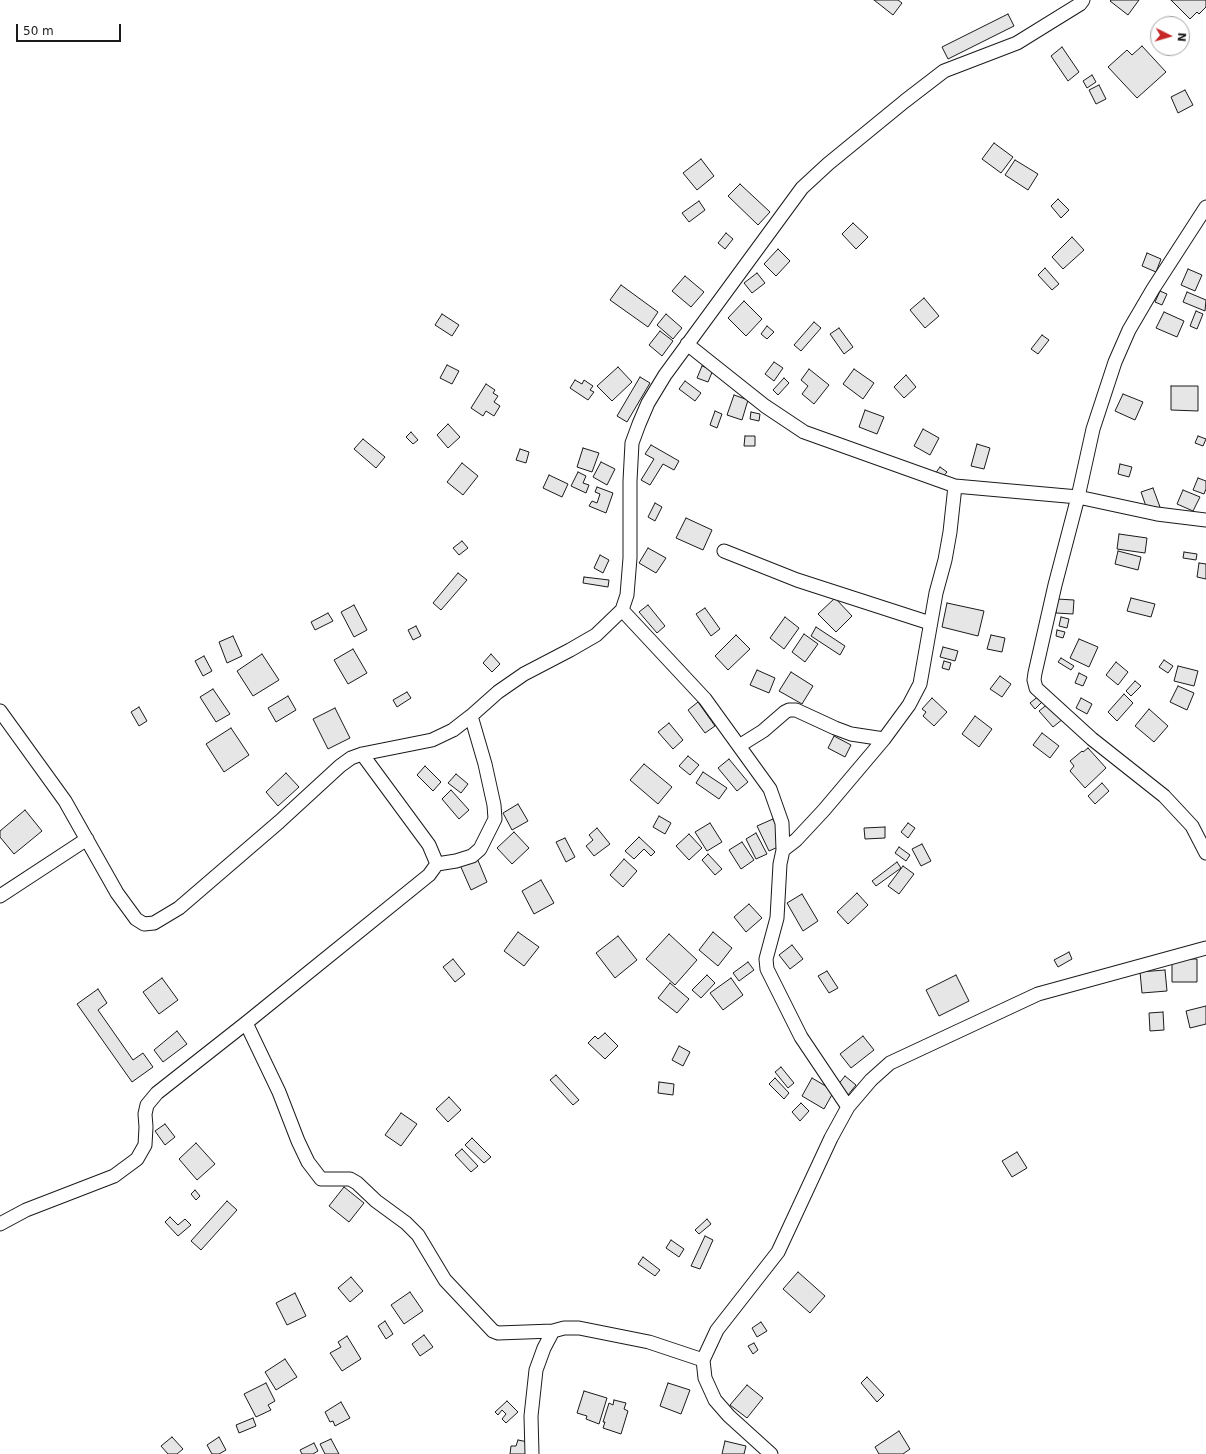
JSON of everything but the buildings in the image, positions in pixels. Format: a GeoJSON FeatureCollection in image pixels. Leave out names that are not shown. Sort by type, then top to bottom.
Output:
{"type":"FeatureCollection","features":[{"type":"Feature","properties":{"kind":"street"},"geometry":{"type":"LineString","coordinates":[[0,711],[65,801],[117,893],[136,919],[144,924],[154,923],[179,908],[279,822],[350,758],[362,754],[432,740],[454,730],[498,692],[524,674],[596,635],[622,610],[627,595],[630,558],[630,481],[632,443],[648,403],[687,344],[802,188],[828,164],[944,71],[1017,43],[1080,4],[1084,0]]}},
{"type":"Feature","properties":{"kind":"street"},"geometry":{"type":"LineString","coordinates":[[1206,207],[1153,290],[1130,330],[1115,362],[1093,429],[1078,497],[1034,673],[1036,688],[1092,738],[1164,796],[1192,826],[1206,853]]}},
{"type":"Feature","properties":{"kind":"street"},"geometry":{"type":"LineString","coordinates":[[687,344],[765,406],[804,432],[955,486],[1078,497],[1157,514],[1206,520]]}},
{"type":"Feature","properties":{"kind":"street"},"geometry":{"type":"LineString","coordinates":[[783,850],[796,840],[824,810],[884,739],[909,705],[920,684],[930,623],[950,532],[955,486]]}},
{"type":"Feature","properties":{"kind":"street"},"geometry":{"type":"LineString","coordinates":[[724,552],[797,580],[930,623]]}},
{"type":"Feature","properties":{"kind":"street"},"geometry":{"type":"LineString","coordinates":[[622,610],[705,699],[770,789],[782,823],[783,850],[780,864],[777,918],[766,959],[767,968],[801,1037],[848,1107]]}},
{"type":"Feature","properties":{"kind":"street"},"geometry":{"type":"LineString","coordinates":[[739,746],[763,731],[789,710],[796,710],[851,734],[884,739]]}},
{"type":"Feature","properties":{"kind":"street"},"geometry":{"type":"LineString","coordinates":[[0,1224],[26,1210],[114,1176],[137,1158],[145,1145],[145,1114],[147,1105],[157,1093],[429,875],[437,864],[456,861],[472,856],[480,849],[495,819],[491,791],[471,716]]}},
{"type":"Feature","properties":{"kind":"street"},"geometry":{"type":"LineString","coordinates":[[362,754],[429,845],[437,864]]}},
{"type":"Feature","properties":{"kind":"street"},"geometry":{"type":"LineString","coordinates":[[0,896],[87,839]]}},
{"type":"Feature","properties":{"kind":"street"},"geometry":{"type":"LineString","coordinates":[[771,1454],[729,1416],[715,1400],[705,1378],[703,1360],[717,1330],[778,1252],[831,1138],[848,1107],[871,1080],[890,1063],[1038,994],[1206,948]]}},
{"type":"Feature","properties":{"kind":"street"},"geometry":{"type":"LineString","coordinates":[[246,1023],[279,1092],[298,1142],[308,1162],[321,1179],[350,1179],[357,1183],[376,1201],[406,1223],[418,1236],[446,1280],[493,1331],[503,1333],[553,1331],[564,1328],[579,1328],[649,1342],[703,1360]]}},
{"type":"Feature","properties":{"kind":"street"},"geometry":{"type":"LineString","coordinates":[[532,1454],[531,1416],[536,1370],[544,1348],[553,1331]]}}]}
